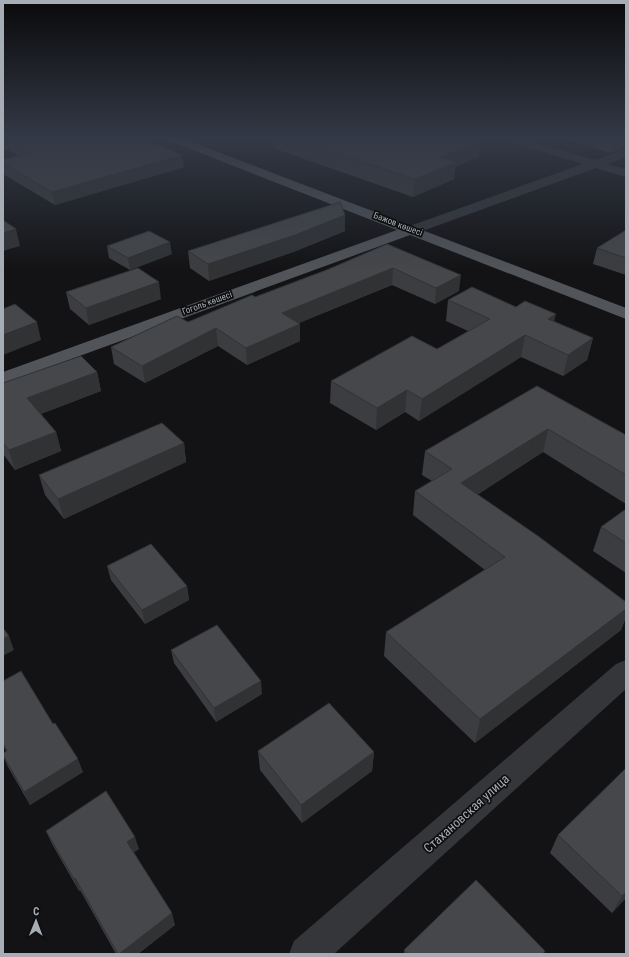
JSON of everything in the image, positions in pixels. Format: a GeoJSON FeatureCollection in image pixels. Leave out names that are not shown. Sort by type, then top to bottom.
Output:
{"type":"FeatureCollection","features":[{"type":"Feature","properties":{"kind":"main road","name":"Бажов көшесі"},"geometry":{"type":"LineString","coordinates":[[286,182],[626,314]]}},
{"type":"Feature","properties":{"kind":"main road","name":"Гоголь көшесі"},"geometry":{"type":"LineString","coordinates":[[3,378],[412,230]]}},
{"type":"Feature","properties":{"kind":"street"},"geometry":{"type":"LineString","coordinates":[[412,230],[546,182]]}},
{"type":"Feature","properties":{"kind":"street","name":"Стахановская улица"},"geometry":{"type":"LineString","coordinates":[[307,954],[624,677]]}},
{"type":"Feature","properties":{"kind":"building"},"geometry":{"type":"Polygon","coordinates":[[[35,182],[88,182],[52,192],[35,182]]]}},
{"type":"Feature","properties":{"kind":"building"},"geometry":{"type":"Polygon","coordinates":[[[340,202],[345,215],[295,235],[208,264],[188,251],[340,202]]]}},
{"type":"Feature","properties":{"kind":"building"},"geometry":{"type":"Polygon","coordinates":[[[3,220],[16,229],[3,233],[3,220]]]}},
{"type":"Feature","properties":{"kind":"building"},"geometry":{"type":"Polygon","coordinates":[[[626,230],[626,258],[597,248],[626,230]]]}},
{"type":"Feature","properties":{"kind":"building"},"geometry":{"type":"Polygon","coordinates":[[[149,231],[170,242],[128,258],[107,246],[149,231]]]}},
{"type":"Feature","properties":{"kind":"building"},"geometry":{"type":"Polygon","coordinates":[[[387,244],[461,275],[436,288],[393,268],[282,313],[300,324],[246,348],[216,328],[142,366],[111,347],[177,316],[188,322],[252,295],[255,297],[329,269],[387,244]]]}},
{"type":"Feature","properties":{"kind":"building"},"geometry":{"type":"Polygon","coordinates":[[[138,268],[159,282],[86,308],[66,292],[138,268]]]}},
{"type":"Feature","properties":{"kind":"building"},"geometry":{"type":"Polygon","coordinates":[[[472,287],[516,307],[525,301],[556,314],[548,319],[593,338],[568,355],[525,335],[422,399],[407,390],[377,408],[331,381],[412,336],[437,349],[490,319],[448,300],[472,287]]]}},
{"type":"Feature","properties":{"kind":"building"},"geometry":{"type":"Polygon","coordinates":[[[15,304],[37,322],[3,335],[3,309],[15,304]]]}},
{"type":"Feature","properties":{"kind":"building"},"geometry":{"type":"Polygon","coordinates":[[[81,356],[97,372],[27,398],[56,432],[9,450],[3,443],[3,383],[81,356]]]}},
{"type":"Feature","properties":{"kind":"building"},"geometry":{"type":"Polygon","coordinates":[[[537,386],[626,435],[626,475],[548,429],[461,483],[538,536],[626,602],[626,609],[480,719],[386,632],[505,557],[415,491],[452,469],[425,451],[537,386]]]}},
{"type":"Feature","properties":{"kind":"building"},"geometry":{"type":"Polygon","coordinates":[[[162,423],[184,443],[58,499],[39,475],[162,423]]]}},
{"type":"Feature","properties":{"kind":"building"},"geometry":{"type":"Polygon","coordinates":[[[626,509],[626,543],[601,527],[626,509]]]}},
{"type":"Feature","properties":{"kind":"building"},"geometry":{"type":"Polygon","coordinates":[[[151,544],[187,586],[142,610],[107,566],[151,544]]]}},
{"type":"Feature","properties":{"kind":"building"},"geometry":{"type":"Polygon","coordinates":[[[217,625],[261,681],[214,708],[171,650],[217,625]]]}},
{"type":"Feature","properties":{"kind":"building"},"geometry":{"type":"Polygon","coordinates":[[[3,628],[9,636],[3,639],[3,628]]]}},
{"type":"Feature","properties":{"kind":"building"},"geometry":{"type":"Polygon","coordinates":[[[21,671],[53,724],[55,723],[78,759],[24,792],[3,755],[3,753],[7,751],[3,743],[3,681],[21,671]]]}},
{"type":"Feature","properties":{"kind":"building"},"geometry":{"type":"Polygon","coordinates":[[[329,703],[374,752],[301,805],[258,751],[329,703]]]}},
{"type":"Feature","properties":{"kind":"building"},"geometry":{"type":"Polygon","coordinates":[[[626,768],[626,892],[622,896],[558,835],[626,768]]]}},
{"type":"Feature","properties":{"kind":"building"},"geometry":{"type":"Polygon","coordinates":[[[106,791],[135,837],[127,842],[172,913],[119,954],[46,831],[106,791]]]}},
{"type":"Feature","properties":{"kind":"building"},"geometry":{"type":"Polygon","coordinates":[[[476,880],[545,951],[543,954],[408,954],[404,950],[476,880]]]}}]}
